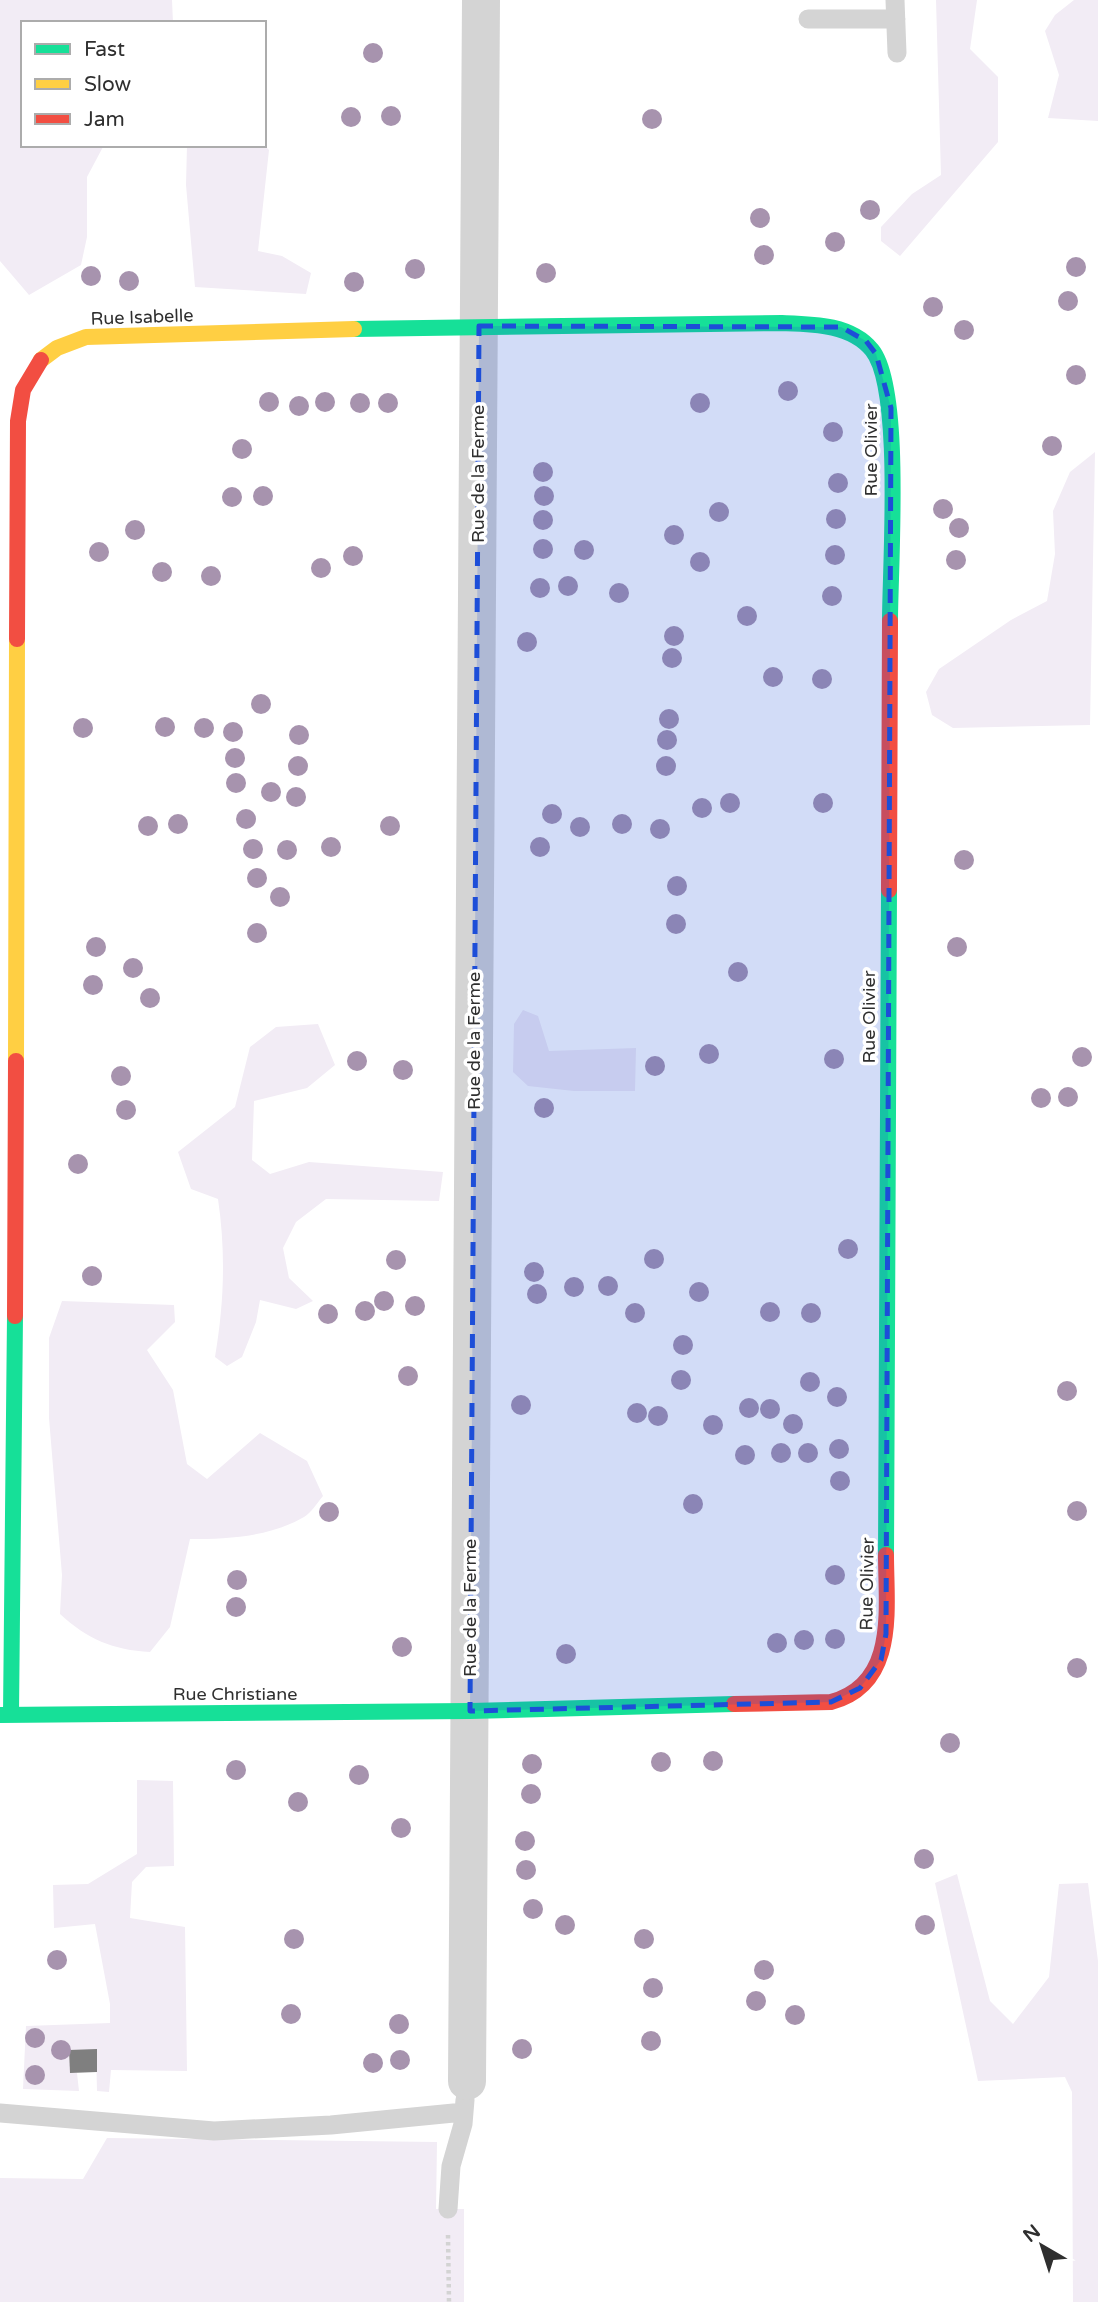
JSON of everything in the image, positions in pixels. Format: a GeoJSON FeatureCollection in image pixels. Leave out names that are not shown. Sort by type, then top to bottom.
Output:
{"type":"FeatureCollection","features":[{"type":"Feature","properties":{"kind":"street","name":"Rue de la Ferme"},"geometry":{"type":"LineString","coordinates":[[466,2097],[481,0]]}},
{"type":"Feature","properties":{"kind":"street","name":"Rue Olivier"},"geometry":{"type":"LineString","coordinates":[[470,1712],[841,1701],[860,1688],[876,1671],[886,1634],[891,408],[885,371],[866,341],[853,332],[823,324],[479,326]]}},
{"type":"Feature","properties":{"kind":"street","name":"Rue Isabelle"},"geometry":{"type":"LineString","coordinates":[[5,1714],[18,421],[25,378],[45,354],[71,340],[86,337],[479,326]]}},
{"type":"Feature","properties":{"kind":"street","name":"Rue Christiane"},"geometry":{"type":"LineString","coordinates":[[5,1714],[470,1712]]}},
{"type":"Feature","properties":{"kind":"lane"},"geometry":{"type":"LineString","coordinates":[[808,19],[895,10],[897,53]]}},
{"type":"Feature","properties":{"kind":"lane"},"geometry":{"type":"LineString","coordinates":[[0,2113],[214,2131],[331,2125],[466,2097],[452,2166],[448,2209]]}},
{"type":"Feature","properties":{"kind":"path"},"geometry":{"type":"LineString","coordinates":[[448,2209],[449,2302]]}},
{"type":"Feature","properties":{"kind":"highlighted area"},"geometry":{"type":"Polygon","coordinates":[[[479,326],[841,327],[866,341],[876,354],[891,408],[886,1634],[881,1660],[860,1688],[831,1702],[470,1711],[479,326]]]}},
{"type":"Feature","properties":{"kind":"shaded area"},"geometry":{"type":"Polygon","coordinates":[[[0,0],[172,0],[173,21],[21,21],[21,147],[103,147],[87,177],[87,237],[81,265],[29,295],[0,261],[0,0]]]}},
{"type":"Feature","properties":{"kind":"shaded area"},"geometry":{"type":"Polygon","coordinates":[[[936,0],[977,0],[970,49],[998,77],[998,142],[900,256],[881,241],[881,227],[912,194],[941,175],[936,0]]]}},
{"type":"Feature","properties":{"kind":"shaded area"},"geometry":{"type":"Polygon","coordinates":[[[1074,0],[1098,0],[1098,121],[1048,118],[1059,75],[1045,31],[1055,15],[1074,0]]]}},
{"type":"Feature","properties":{"kind":"shaded area"},"geometry":{"type":"Polygon","coordinates":[[[187,147],[266,147],[269,150],[258,251],[282,256],[311,273],[306,294],[195,287],[186,185],[187,147]]]}},
{"type":"Feature","properties":{"kind":"shaded area"},"geometry":{"type":"Polygon","coordinates":[[[1095,452],[1090,725],[953,728],[932,715],[926,692],[939,669],[1011,620],[1047,601],[1055,554],[1053,511],[1070,472],[1095,452]]]}},
{"type":"Feature","properties":{"kind":"shaded area"},"geometry":{"type":"Polygon","coordinates":[[[523,1010],[538,1016],[549,1051],[636,1048],[635,1091],[574,1091],[528,1086],[513,1072],[514,1024],[523,1010]]]}},
{"type":"Feature","properties":{"kind":"shaded area"},"geometry":{"type":"Polygon","coordinates":[[[318,1024],[335,1065],[307,1088],[254,1101],[252,1160],[270,1174],[309,1162],[443,1172],[439,1201],[326,1199],[296,1222],[283,1248],[289,1278],[313,1301],[296,1309],[260,1300],[256,1322],[242,1357],[227,1366],[215,1357],[223,1278],[218,1199],[191,1189],[178,1152],[235,1107],[250,1047],[276,1027],[318,1024]]]}},
{"type":"Feature","properties":{"kind":"shaded area"},"geometry":{"type":"Polygon","coordinates":[[[62,1301],[174,1305],[175,1322],[147,1350],[173,1390],[187,1464],[207,1479],[260,1433],[307,1461],[323,1496],[307,1515],[277,1529],[234,1537],[190,1539],[170,1627],[150,1652],[124,1649],[101,1642],[60,1614],[62,1575],[49,1418],[49,1338],[62,1301]]]}},
{"type":"Feature","properties":{"kind":"shaded area"},"geometry":{"type":"Polygon","coordinates":[[[137,1780],[173,1781],[174,1866],[146,1867],[132,1882],[130,1918],[185,1927],[187,2071],[111,2070],[109,2092],[97,2091],[96,2049],[70,2073],[77,2073],[79,2091],[23,2089],[26,2026],[110,2023],[110,2004],[95,1924],[54,1928],[53,1885],[88,1884],[137,1854],[137,1780]]]}},
{"type":"Feature","properties":{"kind":"shaded area"},"geometry":{"type":"Polygon","coordinates":[[[957,1874],[990,2001],[1013,2024],[1049,1977],[1059,1884],[1088,1883],[1098,1961],[1098,2302],[1073,2302],[1072,2092],[1065,2077],[978,2081],[935,1883],[957,1874]]]}},
{"type":"Feature","properties":{"kind":"shaded area"},"geometry":{"type":"Polygon","coordinates":[[[107,2138],[437,2142],[436,2209],[464,2209],[464,2302],[0,2302],[0,2178],[83,2179],[107,2138]]]}},
{"type":"Feature","properties":{"kind":"building"},"geometry":{"type":"Polygon","coordinates":[[[97,2049],[97,2072],[70,2073],[69,2050],[97,2049]]]}},
{"type":"Feature","properties":{"kind":"traffic: fast"},"geometry":{"type":"LineString","coordinates":[[354,329],[782,323],[830,327],[853,335],[872,350],[882,370],[888,401],[893,479],[890,621]]}},
{"type":"Feature","properties":{"kind":"traffic: fast"},"geometry":{"type":"LineString","coordinates":[[886,1555],[889,890]]}},
{"type":"Feature","properties":{"kind":"traffic: fast"},"geometry":{"type":"LineString","coordinates":[[11,1714],[15,1316]]}},
{"type":"Feature","properties":{"kind":"traffic: fast"},"geometry":{"type":"LineString","coordinates":[[0,1715],[470,1711],[734,1704]]}},
{"type":"Feature","properties":{"kind":"traffic: slow"},"geometry":{"type":"LineString","coordinates":[[41,360],[57,348],[86,337],[354,329]]}},
{"type":"Feature","properties":{"kind":"traffic: slow"},"geometry":{"type":"LineString","coordinates":[[16,1061],[17,639]]}},
{"type":"Feature","properties":{"kind":"traffic: jam"},"geometry":{"type":"LineString","coordinates":[[17,639],[18,421],[23,390],[41,360]]}},
{"type":"Feature","properties":{"kind":"traffic: jam"},"geometry":{"type":"LineString","coordinates":[[889,890],[890,621]]}},
{"type":"Feature","properties":{"kind":"traffic: jam"},"geometry":{"type":"LineString","coordinates":[[15,1316],[16,1061]]}},
{"type":"Feature","properties":{"kind":"traffic: jam"},"geometry":{"type":"LineString","coordinates":[[734,1704],[831,1702],[853,1693],[868,1679],[878,1662],[884,1642],[886,1555]]}}]}
